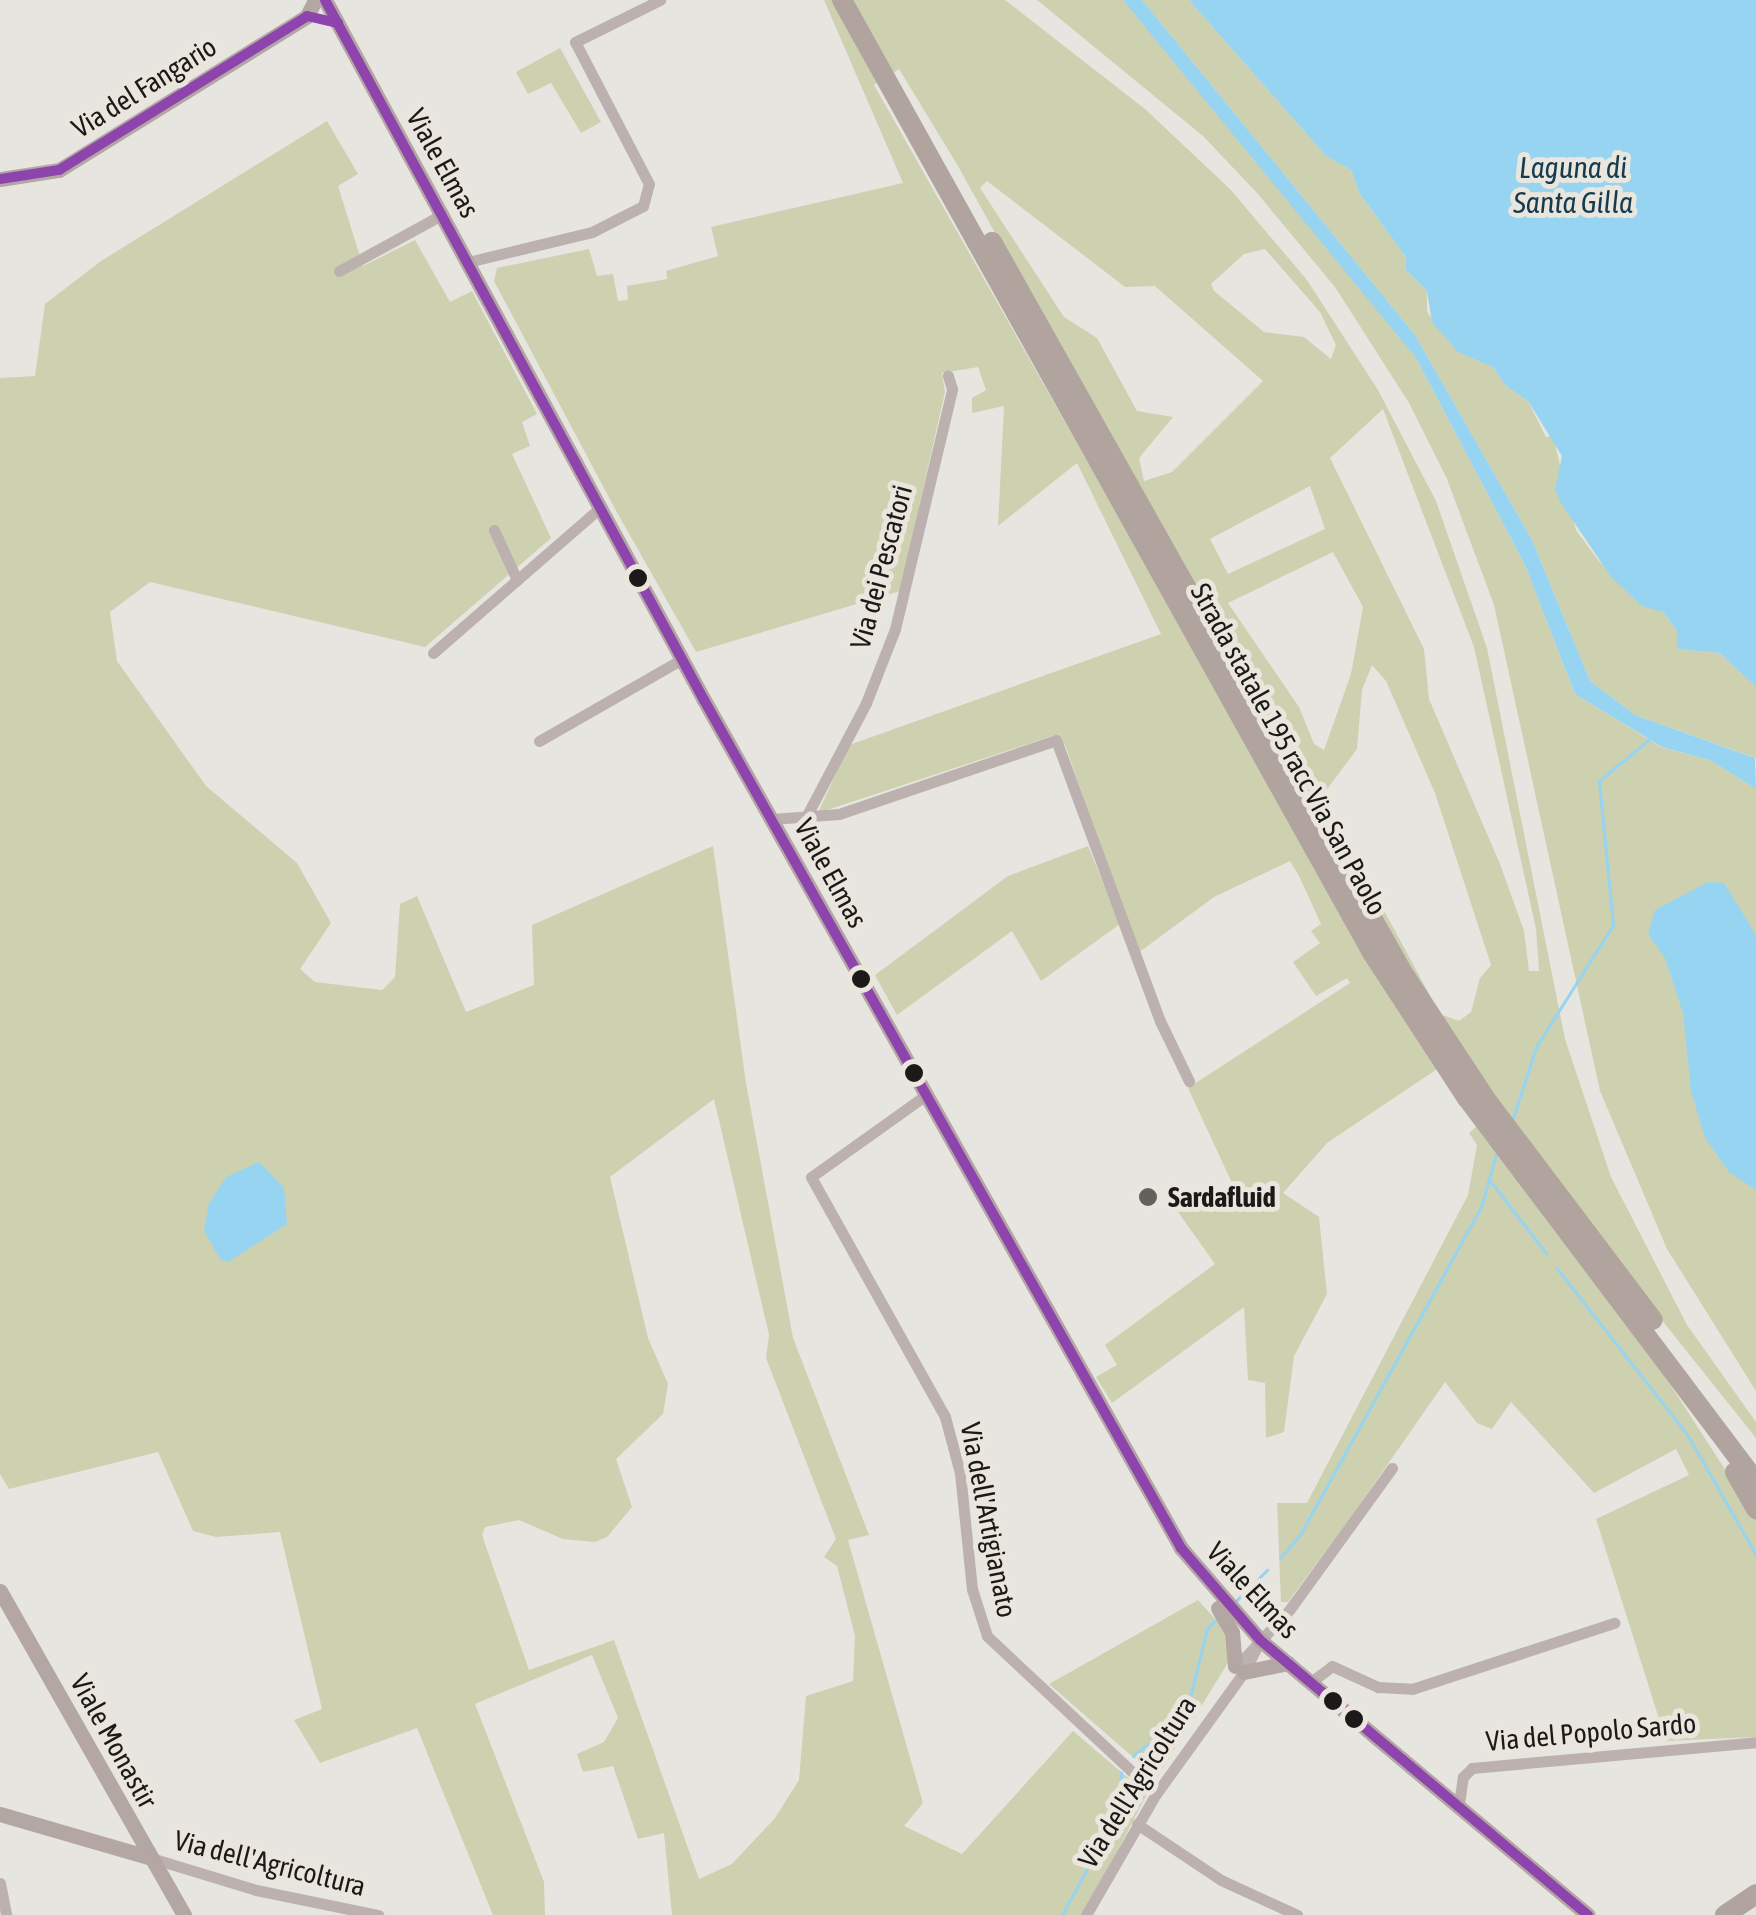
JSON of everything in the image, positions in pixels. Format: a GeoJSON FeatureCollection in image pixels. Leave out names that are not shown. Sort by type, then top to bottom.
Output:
{"type":"FeatureCollection","features":[{"type":"Feature","properties":{"kind":"highway","name":"Strada statale 195 racc Via San Paolo"},"geometry":{"type":"LineString","coordinates":[[842,0],[890,74],[1306,837],[1440,1046],[1646,1323],[1756,1458]]}},
{"type":"Feature","properties":{"kind":"highway","name":"Strada statale 195 racc Via San Paolo"},"geometry":{"type":"LineString","coordinates":[[857,0],[890,74]]}},
{"type":"Feature","properties":{"kind":"highway","name":"Strada statale 195 racc Via San Paolo"},"geometry":{"type":"LineString","coordinates":[[1646,1323],[1756,1482]]}},
{"type":"Feature","properties":{"kind":"highway"},"geometry":{"type":"LineString","coordinates":[[1706,1414],[1756,1509]]}},
{"type":"Feature","properties":{"kind":"highway"},"geometry":{"type":"LineString","coordinates":[[1725,1915],[1756,1894]]}},
{"type":"Feature","properties":{"kind":"main road"},"geometry":{"type":"LineString","coordinates":[[315,0],[308,16],[338,23]]}},
{"type":"Feature","properties":{"kind":"main road","name":"Viale Elmas"},"geometry":{"type":"LineString","coordinates":[[325,0],[682,659],[1134,1472],[1208,1586],[1260,1640],[1588,1915]]}},
{"type":"Feature","properties":{"kind":"main road","name":"Via del Fangario"},"geometry":{"type":"LineString","coordinates":[[0,179],[59,170],[308,16]]}},
{"type":"Feature","properties":{"kind":"main road"},"geometry":{"type":"LineString","coordinates":[[1208,1586],[1232,1632],[1238,1672],[1288,1663]]}},
{"type":"Feature","properties":{"kind":"main road","name":"Viale Monastir"},"geometry":{"type":"LineString","coordinates":[[0,1591],[184,1915]]}},
{"type":"Feature","properties":{"kind":"main road"},"geometry":{"type":"LineString","coordinates":[[6,1815],[151,1858]]}},
{"type":"Feature","properties":{"kind":"street"},"geometry":{"type":"LineString","coordinates":[[468,262],[606,228],[648,200],[648,184],[575,42],[660,0]]}},
{"type":"Feature","properties":{"kind":"street"},"geometry":{"type":"LineString","coordinates":[[338,271],[442,214]]}},
{"type":"Feature","properties":{"kind":"street","name":"Via dei Pescatori"},"geometry":{"type":"LineString","coordinates":[[806,817],[866,703],[895,628],[952,390],[948,376]]}},
{"type":"Feature","properties":{"kind":"street"},"geometry":{"type":"LineString","coordinates":[[433,653],[601,508]]}},
{"type":"Feature","properties":{"kind":"street"},"geometry":{"type":"LineString","coordinates":[[494,530],[517,580]]}},
{"type":"Feature","properties":{"kind":"street"},"geometry":{"type":"LineString","coordinates":[[539,741],[682,659]]}},
{"type":"Feature","properties":{"kind":"street"},"geometry":{"type":"LineString","coordinates":[[772,819],[839,814],[1056,740],[1160,1021],[1189,1081]]}},
{"type":"Feature","properties":{"kind":"street","name":"Via dell'Artigianato"},"geometry":{"type":"LineString","coordinates":[[926,1095],[811,1177],[945,1418],[960,1473],[972,1589],[987,1636],[1156,1794]]}},
{"type":"Feature","properties":{"kind":"street","name":"Via dell'Agricoltura"},"geometry":{"type":"LineString","coordinates":[[1086,1915],[1137,1824],[1238,1672],[1392,1468]]}},
{"type":"Feature","properties":{"kind":"street"},"geometry":{"type":"LineString","coordinates":[[1311,1682],[1337,1666],[1378,1687],[1412,1689],[1614,1622]]}},
{"type":"Feature","properties":{"kind":"street","name":"Via del Popolo Sardo"},"geometry":{"type":"LineString","coordinates":[[1459,1804],[1463,1777],[1472,1768],[1756,1742]]}},
{"type":"Feature","properties":{"kind":"street"},"geometry":{"type":"LineString","coordinates":[[0,1830],[6,1815]]}},
{"type":"Feature","properties":{"kind":"street"},"geometry":{"type":"LineString","coordinates":[[1137,1824],[1221,1880],[1296,1915]]}},
{"type":"Feature","properties":{"kind":"street","name":"Via dell'Agricoltura"},"geometry":{"type":"LineString","coordinates":[[151,1858],[256,1890],[378,1915]]}},
{"type":"Feature","properties":{"kind":"street"},"geometry":{"type":"LineString","coordinates":[[1,1889],[6,1915]]}},
{"type":"Feature","properties":{"kind":"green space"},"geometry":{"type":"Polygon","coordinates":[[[824,0],[1005,0],[1145,109],[1230,189],[1307,280],[1378,390],[1436,501],[1487,648],[1565,1039],[1611,1177],[1687,1325],[1756,1422],[1756,1438],[1657,1314],[1636,1332],[1756,1517],[1756,1737],[1666,1741],[1596,1519],[1689,1475],[1676,1449],[1594,1493],[1511,1402],[1492,1429],[1477,1423],[1445,1382],[1288,1602],[1281,1602],[1277,1503],[1307,1503],[1468,1195],[1477,1145],[1469,1133],[1477,1126],[1437,1069],[1327,1143],[1283,1193],[1319,1217],[1327,1294],[1294,1356],[1284,1432],[1266,1438],[1265,1383],[1248,1380],[1244,1307],[1112,1403],[1096,1377],[1117,1365],[1105,1345],[1215,1264],[1178,1212],[1196,1210],[1232,1183],[1188,1088],[1350,983],[1347,978],[1316,996],[1293,962],[1320,943],[1311,931],[1321,924],[1299,876],[1290,861],[1214,897],[1138,953],[1065,745],[1055,735],[818,813],[849,745],[1161,634],[1077,463],[998,526],[1004,406],[972,413],[972,398],[986,390],[978,367],[942,373],[945,392],[900,591],[696,652],[494,281],[497,268],[589,249],[597,276],[613,274],[618,301],[628,300],[627,286],[667,279],[666,271],[718,256],[711,227],[903,183],[824,0]],[[899,69],[874,85],[1269,782],[1318,816],[958,166],[899,69]],[[987,181],[980,188],[1064,317],[1097,338],[1137,411],[1173,417],[1139,458],[1144,481],[1172,472],[1263,381],[1155,286],[1125,287],[987,181]],[[1265,249],[1244,254],[1211,284],[1214,291],[1264,332],[1304,337],[1331,359],[1336,345],[1320,312],[1265,249]],[[1383,409],[1330,458],[1424,649],[1429,699],[1500,864],[1524,931],[1529,971],[1539,971],[1536,929],[1474,647],[1383,409]],[[1310,486],[1210,539],[1228,574],[1325,529],[1310,486]],[[1333,552],[1228,603],[1299,707],[1314,744],[1324,750],[1351,674],[1363,607],[1333,552]],[[1372,665],[1362,690],[1357,749],[1322,796],[1440,1014],[1459,1021],[1471,1012],[1480,978],[1491,965],[1435,793],[1386,681],[1372,665]]]}},
{"type":"Feature","properties":{"kind":"green space"},"geometry":{"type":"Polygon","coordinates":[[[1037,0],[1123,0],[1333,249],[1416,358],[1525,565],[1575,694],[1661,747],[1710,760],[1756,789],[1756,1391],[1667,1249],[1600,1091],[1494,605],[1447,479],[1409,403],[1335,287],[1257,193],[1203,136],[1037,0]]]}},
{"type":"Feature","properties":{"kind":"green space"},"geometry":{"type":"Polygon","coordinates":[[[1142,0],[1189,0],[1326,156],[1351,170],[1360,194],[1405,256],[1406,270],[1427,291],[1427,312],[1447,339],[1493,367],[1506,386],[1528,401],[1546,437],[1553,436],[1576,530],[1598,560],[1642,605],[1663,612],[1677,631],[1678,649],[1720,653],[1756,687],[1756,758],[1635,715],[1590,681],[1532,540],[1415,335],[1142,0]]]}},
{"type":"Feature","properties":{"kind":"green space"},"geometry":{"type":"Polygon","coordinates":[[[560,48],[601,122],[581,133],[551,83],[528,94],[516,72],[560,48]]]}},
{"type":"Feature","properties":{"kind":"green space"},"geometry":{"type":"Polygon","coordinates":[[[327,121],[358,174],[338,186],[363,266],[415,240],[450,302],[472,291],[537,414],[522,422],[530,446],[512,454],[551,538],[425,647],[150,582],[110,612],[117,661],[206,786],[297,863],[331,923],[300,969],[315,982],[382,990],[395,977],[400,904],[417,896],[466,1012],[534,985],[532,925],[713,846],[746,1083],[793,1338],[869,1535],[848,1540],[923,1803],[904,1826],[962,1854],[1073,1731],[1147,1794],[1084,1915],[672,1915],[664,1833],[638,1839],[613,1766],[583,1772],[577,1754],[604,1742],[618,1718],[592,1655],[475,1704],[544,1882],[545,1915],[493,1915],[417,1728],[320,1763],[294,1720],[322,1709],[280,1532],[216,1537],[193,1531],[158,1452],[9,1489],[0,1474],[0,378],[35,376],[45,304],[101,261],[327,121]],[[714,1099],[610,1177],[648,1338],[668,1384],[663,1414],[616,1459],[632,1507],[607,1537],[595,1542],[563,1539],[519,1520],[485,1527],[482,1535],[529,1670],[614,1640],[699,1879],[732,1864],[775,1818],[799,1780],[806,1696],[853,1681],[855,1636],[837,1566],[824,1557],[836,1539],[766,1358],[769,1335],[714,1099]]]}},
{"type":"Feature","properties":{"kind":"green space"},"geometry":{"type":"Polygon","coordinates":[[[1088,846],[1120,924],[1041,981],[1012,931],[897,1015],[875,975],[1008,876],[1088,846]]]}},
{"type":"Feature","properties":{"kind":"green space"},"geometry":{"type":"Polygon","coordinates":[[[1198,1600],[1225,1630],[1229,1661],[1157,1778],[1049,1684],[1198,1600]]]}},
{"type":"Feature","properties":{"kind":"water"},"geometry":{"type":"Polygon","coordinates":[[[1123,0],[1142,0],[1415,335],[1532,540],[1590,681],[1635,715],[1755,758],[1756,789],[1710,760],[1662,747],[1575,694],[1525,565],[1416,358],[1123,0]]]}},
{"type":"Feature","properties":{"kind":"water","name":"Laguna di Santa Gilla"},"geometry":{"type":"Polygon","coordinates":[[[1189,0],[1756,0],[1756,687],[1720,653],[1677,649],[1677,631],[1663,612],[1642,606],[1611,577],[1561,503],[1555,489],[1562,456],[1528,401],[1506,386],[1493,367],[1458,352],[1432,322],[1427,291],[1406,270],[1405,256],[1360,194],[1351,170],[1326,156],[1189,0]]]}},
{"type":"Feature","properties":{"kind":"water"},"geometry":{"type":"Polygon","coordinates":[[[1708,882],[1724,883],[1756,935],[1756,1190],[1729,1172],[1705,1138],[1691,1091],[1683,1013],[1665,958],[1648,934],[1655,910],[1708,882]]]}},
{"type":"Feature","properties":{"kind":"water"},"geometry":{"type":"Polygon","coordinates":[[[259,1162],[284,1188],[287,1224],[228,1262],[220,1259],[204,1231],[209,1203],[226,1177],[259,1162]]]}},
{"type":"Feature","properties":{"kind":"waterway"},"geometry":{"type":"LineString","coordinates":[[1512,1121],[1536,1047],[1613,925],[1599,781],[1652,737]]}},
{"type":"Feature","properties":{"kind":"waterway"},"geometry":{"type":"LineString","coordinates":[[1280,1558],[1300,1535],[1481,1207],[1497,1151]]}},
{"type":"Feature","properties":{"kind":"waterway"},"geometry":{"type":"LineString","coordinates":[[1490,1180],[1547,1254]]}},
{"type":"Feature","properties":{"kind":"waterway"},"geometry":{"type":"LineString","coordinates":[[1557,1268],[1688,1435],[1756,1554]]}},
{"type":"Feature","properties":{"kind":"waterway"},"geometry":{"type":"LineString","coordinates":[[1236,1601],[1267,1570]]}},
{"type":"Feature","properties":{"kind":"waterway"},"geometry":{"type":"LineString","coordinates":[[1133,1756],[1186,1714],[1207,1629],[1216,1620]]}},
{"type":"Feature","properties":{"kind":"waterway"},"geometry":{"type":"LineString","coordinates":[[1062,1915],[1121,1806],[1121,1773]]}},
{"type":"Feature","properties":{"kind":"transit line"},"geometry":{"type":"LineString","coordinates":[[325,0],[704,700],[1181,1548],[1260,1640],[1588,1915]]}},
{"type":"Feature","properties":{"kind":"transit line"},"geometry":{"type":"LineString","coordinates":[[0,179],[59,170],[307,16],[338,23]]}},
{"type":"Feature","properties":{"kind":"place","name":"Sardafluid"},"geometry":{"type":"Point","coordinates":[1148,1197]}}]}
